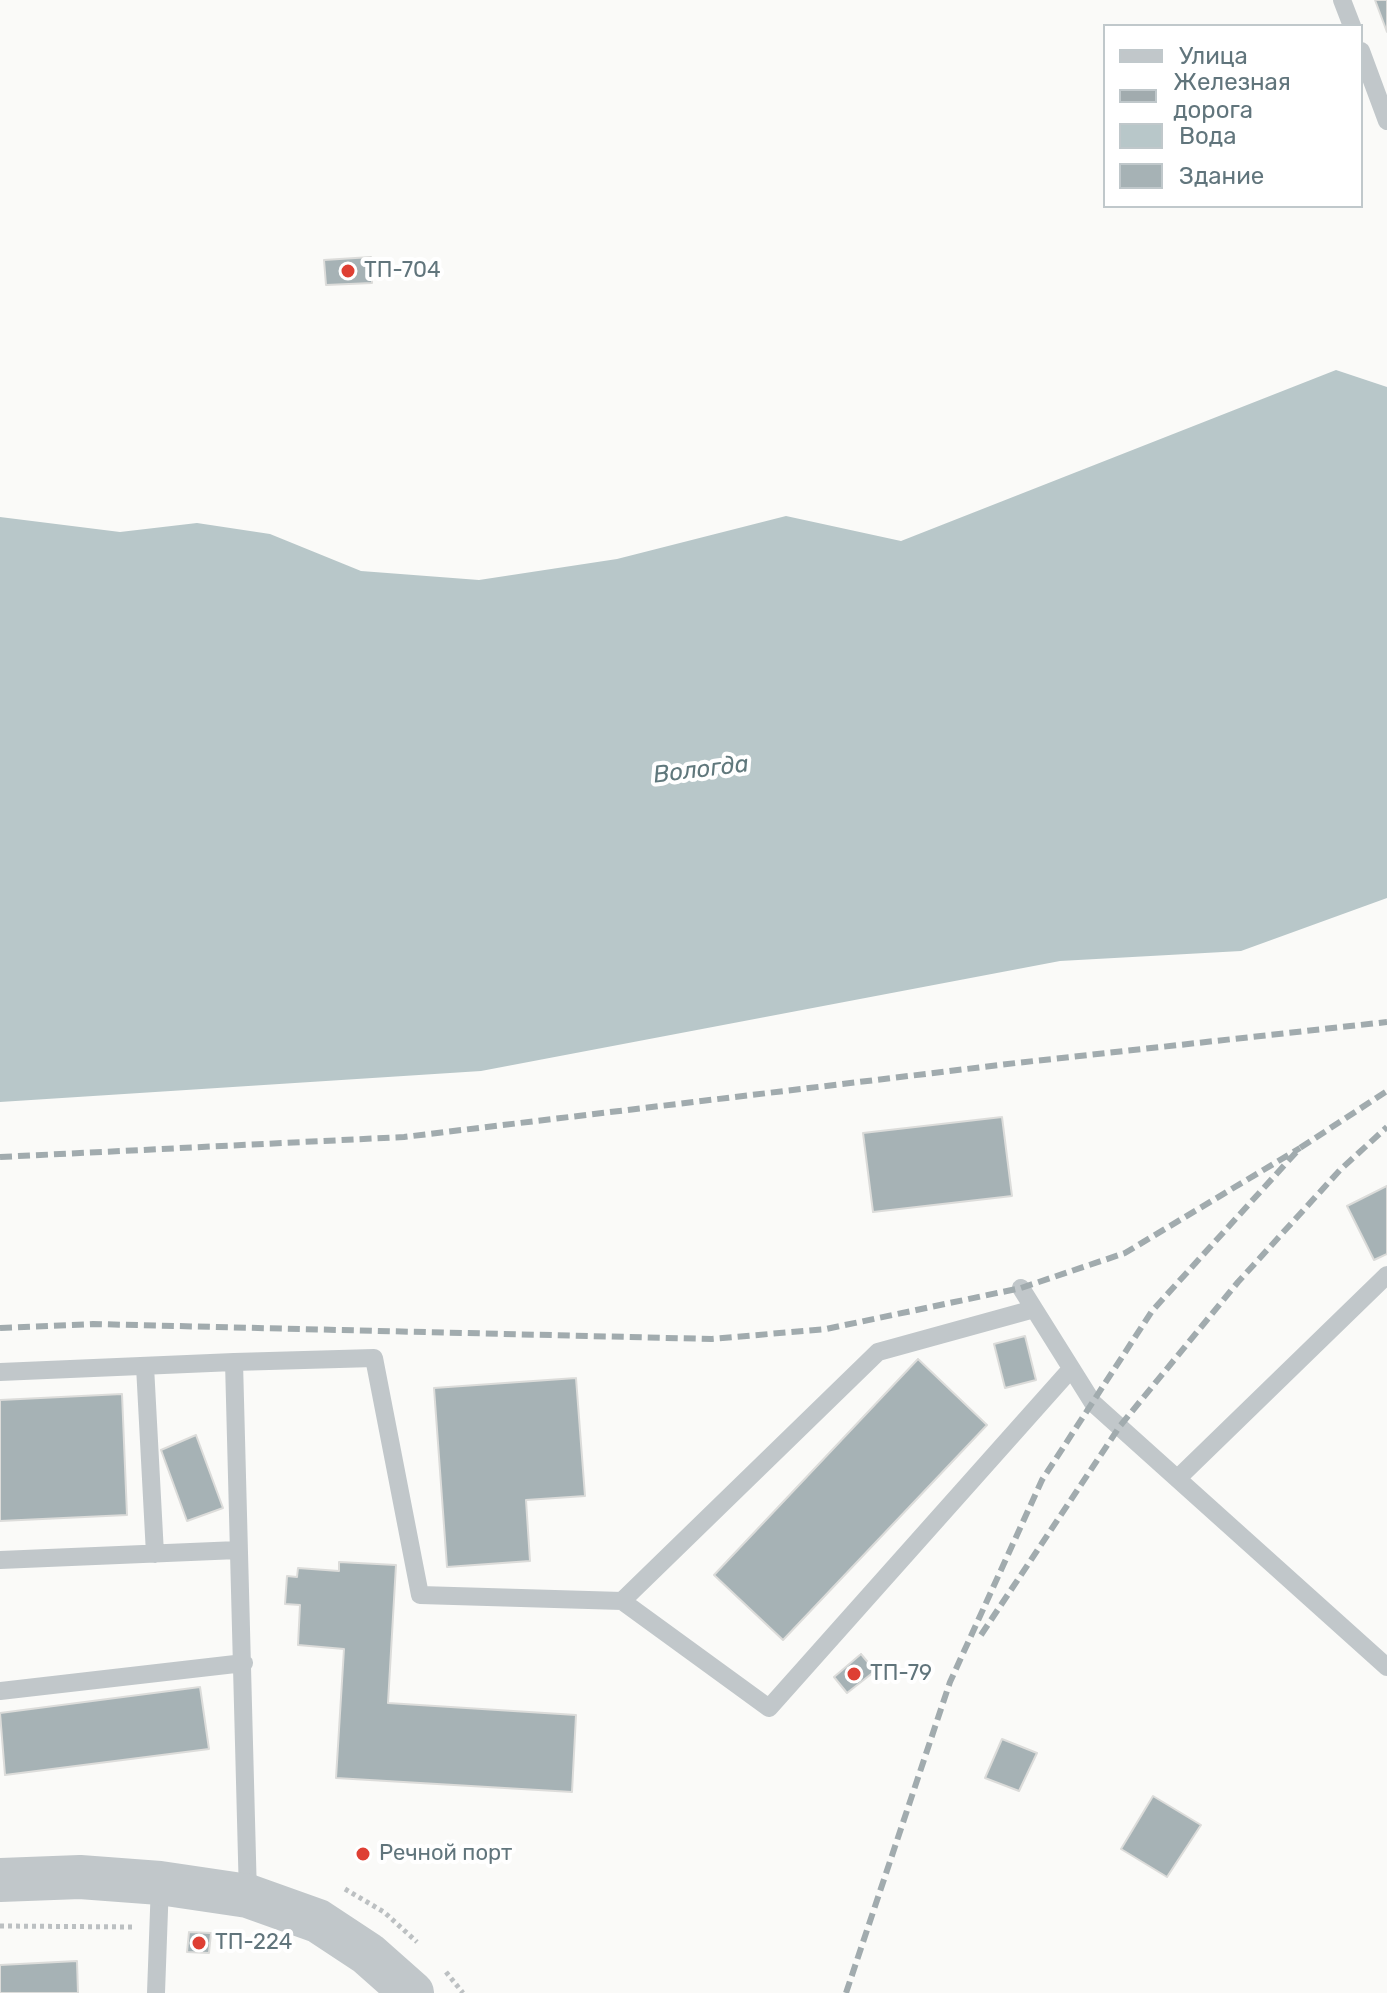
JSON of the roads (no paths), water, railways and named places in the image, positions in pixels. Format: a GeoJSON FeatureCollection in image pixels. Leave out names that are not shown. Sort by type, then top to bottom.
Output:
{"type":"FeatureCollection","features":[{"type":"Feature","properties":{"kind":"street"},"geometry":{"type":"LineString","coordinates":[[0,1880],[80,1877],[160,1883],[248,1896],[318,1921],[368,1954],[412,1993]]}},
{"type":"Feature","properties":{"kind":"lane"},"geometry":{"type":"LineString","coordinates":[[1342,0],[1351,24]]}},
{"type":"Feature","properties":{"kind":"lane"},"geometry":{"type":"LineString","coordinates":[[1363,56],[1387,121]]}},
{"type":"Feature","properties":{"kind":"lane"},"geometry":{"type":"LineString","coordinates":[[1369,72],[1387,65]]}},
{"type":"Feature","properties":{"kind":"lane"},"geometry":{"type":"LineString","coordinates":[[1178,1478],[1387,1275]]}},
{"type":"Feature","properties":{"kind":"lane"},"geometry":{"type":"LineString","coordinates":[[1021,1288],[1093,1403],[1387,1667]]}},
{"type":"Feature","properties":{"kind":"lane"},"geometry":{"type":"LineString","coordinates":[[622,1601],[878,1352],[1034,1309]]}},
{"type":"Feature","properties":{"kind":"lane"},"geometry":{"type":"LineString","coordinates":[[0,1372],[374,1358],[420,1595],[622,1601],[769,1708],[1071,1369]]}},
{"type":"Feature","properties":{"kind":"lane"},"geometry":{"type":"LineString","coordinates":[[234,1362],[248,1896]]}},
{"type":"Feature","properties":{"kind":"lane"},"geometry":{"type":"LineString","coordinates":[[145,1366],[155,1554]]}},
{"type":"Feature","properties":{"kind":"lane"},"geometry":{"type":"LineString","coordinates":[[0,1560],[238,1550]]}},
{"type":"Feature","properties":{"kind":"lane"},"geometry":{"type":"LineString","coordinates":[[0,1691],[244,1663]]}},
{"type":"Feature","properties":{"kind":"lane"},"geometry":{"type":"LineString","coordinates":[[156,1993],[160,1883]]}},
{"type":"Feature","properties":{"kind":"water","name":"Вологда"},"geometry":{"type":"Polygon","coordinates":[[[1336,370],[1387,387],[1387,898],[1241,951],[1060,961],[481,1071],[0,1102],[0,517],[120,532],[197,523],[270,534],[361,571],[479,580],[617,559],[786,516],[901,541],[1336,370]]]}},
{"type":"Feature","properties":{"kind":"railway"},"geometry":{"type":"LineString","coordinates":[[0,1157],[404,1137],[1387,1022]]}},
{"type":"Feature","properties":{"kind":"railway"},"geometry":{"type":"LineString","coordinates":[[846,1993],[950,1682],[1042,1480],[1152,1311],[1300,1148],[1387,1091]]}},
{"type":"Feature","properties":{"kind":"railway"},"geometry":{"type":"LineString","coordinates":[[981,1635],[1120,1426],[1238,1282],[1340,1170],[1387,1127]]}},
{"type":"Feature","properties":{"kind":"railway"},"geometry":{"type":"LineString","coordinates":[[0,1328],[93,1324],[712,1339],[826,1329],[1021,1288],[1125,1253],[1300,1148]]}},
{"type":"Feature","properties":{"kind":"place","name":"ТП-704"},"geometry":{"type":"Point","coordinates":[348,271]}},
{"type":"Feature","properties":{"kind":"place","name":"ТП-79"},"geometry":{"type":"Point","coordinates":[854,1674]}},
{"type":"Feature","properties":{"kind":"place","name":"Речной порт"},"geometry":{"type":"Point","coordinates":[363,1854]}},
{"type":"Feature","properties":{"kind":"place","name":"ТП-224"},"geometry":{"type":"Point","coordinates":[199,1943]}}]}
